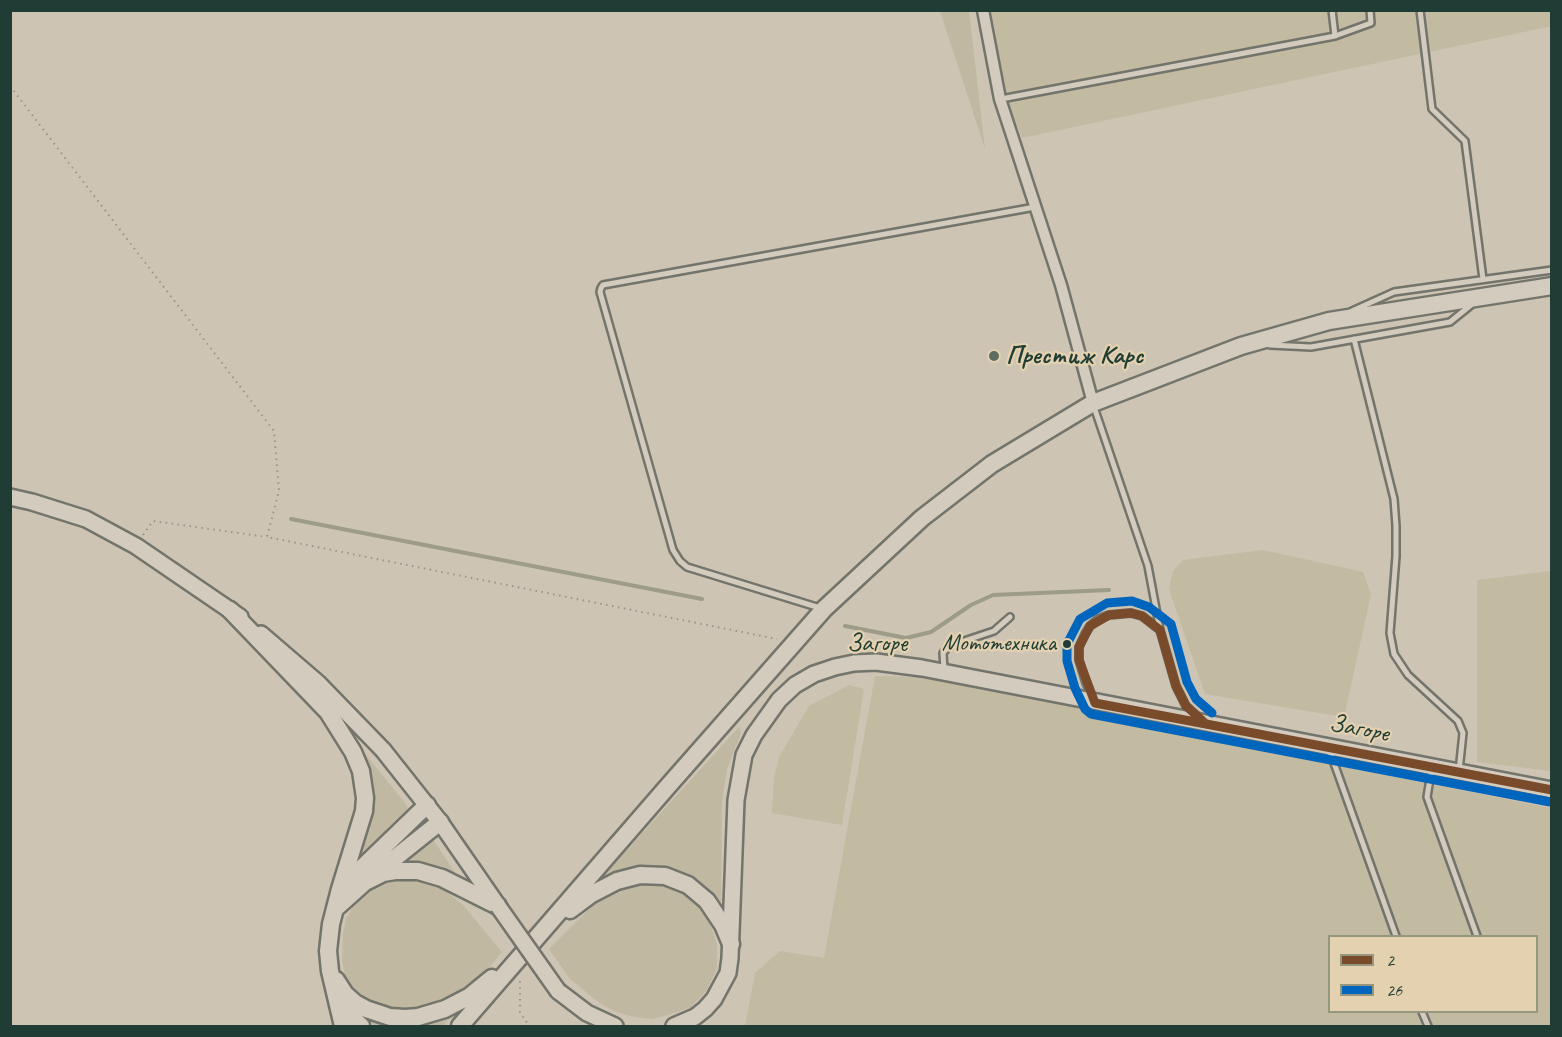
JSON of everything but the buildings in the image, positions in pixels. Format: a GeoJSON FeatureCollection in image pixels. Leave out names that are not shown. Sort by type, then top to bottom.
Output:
{"type":"FeatureCollection","features":[{"type":"Feature","properties":{"kind":"main road"},"geometry":{"type":"LineString","coordinates":[[460,1026],[824,609],[922,518],[992,464],[1093,403],[1248,344],[1329,321],[1551,286]]}},
{"type":"Feature","properties":{"kind":"main road"},"geometry":{"type":"LineString","coordinates":[[230,610],[328,712],[353,752],[364,785],[365,805],[331,924],[328,951],[330,971],[343,1026]]}},
{"type":"Feature","properties":{"kind":"main road"},"geometry":{"type":"LineString","coordinates":[[340,890],[427,805]]}},
{"type":"Feature","properties":{"kind":"main road"},"geometry":{"type":"LineString","coordinates":[[336,908],[440,822]]}},
{"type":"Feature","properties":{"kind":"main road"},"geometry":{"type":"LineString","coordinates":[[365,882],[383,873],[418,872],[442,878],[498,906]]}},
{"type":"Feature","properties":{"kind":"main road"},"geometry":{"type":"LineString","coordinates":[[547,927],[606,886],[628,878],[652,874],[676,879],[698,892],[716,912],[731,944]]}},
{"type":"Feature","properties":{"kind":"main road"},"geometry":{"type":"LineString","coordinates":[[330,971],[345,994],[355,1003],[377,1014],[405,1018],[432,1013],[458,1003],[519,957]]}},
{"type":"Feature","properties":{"kind":"main road"},"geometry":{"type":"LineString","coordinates":[[338,1004],[361,1026]]}},
{"type":"Feature","properties":{"kind":"street"},"geometry":{"type":"LineString","coordinates":[[983,10],[1000,99],[1061,285],[1093,403]]}},
{"type":"Feature","properties":{"kind":"street"},"geometry":{"type":"LineString","coordinates":[[10,497],[86,519],[136,546],[230,610],[282,650],[383,750],[440,822],[558,991],[587,1013],[615,1026]]}},
{"type":"Feature","properties":{"kind":"street","name":"Загоре"},"geometry":{"type":"LineString","coordinates":[[674,1026],[695,1017],[714,999],[728,973],[736,800],[744,755],[766,716],[779,700],[814,674],[835,667],[876,662],[922,668],[1551,790]]}},
{"type":"Feature","properties":{"kind":"lane"},"geometry":{"type":"LineString","coordinates":[[1332,10],[1335,36]]}},
{"type":"Feature","properties":{"kind":"lane"},"geometry":{"type":"LineString","coordinates":[[1000,99],[1335,36],[1371,23],[1371,10]]}},
{"type":"Feature","properties":{"kind":"lane"},"geometry":{"type":"LineString","coordinates":[[1420,10],[1432,109],[1465,141],[1484,279]]}},
{"type":"Feature","properties":{"kind":"lane"},"geometry":{"type":"LineString","coordinates":[[824,609],[687,567],[680,561],[673,550],[600,292],[601,288],[603,285],[1036,207]]}},
{"type":"Feature","properties":{"kind":"lane"},"geometry":{"type":"LineString","coordinates":[[1329,321],[1394,292],[1551,270]]}},
{"type":"Feature","properties":{"kind":"lane"},"geometry":{"type":"LineString","coordinates":[[1248,344],[1311,347],[1450,322],[1481,297]]}},
{"type":"Feature","properties":{"kind":"lane"},"geometry":{"type":"LineString","coordinates":[[1354,339],[1394,499],[1396,556],[1390,633],[1394,654],[1408,675],[1458,721],[1462,733],[1458,773]]}},
{"type":"Feature","properties":{"kind":"lane"},"geometry":{"type":"LineString","coordinates":[[1093,403],[1148,566],[1160,630],[1176,686],[1186,706],[1206,724]]}},
{"type":"Feature","properties":{"kind":"lane"},"geometry":{"type":"LineString","coordinates":[[1095,703],[1079,660],[1079,648],[1090,626],[1109,615],[1131,613],[1142,616],[1160,630]]}},
{"type":"Feature","properties":{"kind":"lane"},"geometry":{"type":"LineString","coordinates":[[944,674],[943,653],[949,646],[993,631],[1010,617]]}},
{"type":"Feature","properties":{"kind":"lane"},"geometry":{"type":"LineString","coordinates":[[1329,748],[1396,935]]}},
{"type":"Feature","properties":{"kind":"lane"},"geometry":{"type":"LineString","coordinates":[[1432,767],[1426,797],[1477,935]]}},
{"type":"Feature","properties":{"kind":"path"},"geometry":{"type":"LineString","coordinates":[[10,86],[274,431],[279,491],[267,537]]}},
{"type":"Feature","properties":{"kind":"path"},"geometry":{"type":"LineString","coordinates":[[136,546],[153,521],[267,537],[794,642]]}},
{"type":"Feature","properties":{"kind":"path"},"geometry":{"type":"LineString","coordinates":[[519,957],[520,1012],[529,1026]]}},
{"type":"Feature","properties":{"kind":"shaded area"},"geometry":{"type":"Polygon","coordinates":[[[1551,10],[1552,26],[1022,138],[1007,101],[986,11],[1551,10]]]}},
{"type":"Feature","properties":{"kind":"shaded area"},"geometry":{"type":"Polygon","coordinates":[[[940,11],[969,11],[985,149],[940,11]]]}},
{"type":"Feature","properties":{"kind":"shaded area"},"geometry":{"type":"Polygon","coordinates":[[[1263,550],[1363,572],[1371,594],[1344,717],[1205,694],[1169,589],[1173,571],[1183,560],[1263,550]]]}},
{"type":"Feature","properties":{"kind":"shaded area"},"geometry":{"type":"Polygon","coordinates":[[[1551,571],[1551,771],[1477,762],[1477,580],[1551,571]]]}},
{"type":"Feature","properties":{"kind":"shaded area"},"geometry":{"type":"Polygon","coordinates":[[[875,676],[927,677],[1060,702],[1318,762],[1551,808],[1551,1026],[745,1026],[755,973],[780,951],[824,958],[875,676]]]}},
{"type":"Feature","properties":{"kind":"shaded area"},"geometry":{"type":"Polygon","coordinates":[[[849,685],[864,689],[842,825],[772,813],[774,777],[779,757],[809,706],[849,685]]]}},
{"type":"Feature","properties":{"kind":"shaded area"},"geometry":{"type":"Polygon","coordinates":[[[739,727],[741,733],[727,769],[722,802],[721,906],[697,883],[681,872],[662,867],[644,866],[623,871],[607,880],[605,874],[739,727]]]}},
{"type":"Feature","properties":{"kind":"shaded area"},"geometry":{"type":"Polygon","coordinates":[[[354,740],[409,810],[407,815],[354,867],[368,834],[373,794],[354,740]]]}},
{"type":"Feature","properties":{"kind":"shaded area"},"geometry":{"type":"Polygon","coordinates":[[[432,838],[461,881],[393,866],[432,838]]]}},
{"type":"Feature","properties":{"kind":"shaded area"},"geometry":{"type":"Polygon","coordinates":[[[411,880],[443,889],[463,905],[502,952],[476,984],[450,1000],[423,1008],[398,1009],[371,1004],[356,992],[345,975],[342,961],[346,919],[366,891],[384,882],[411,880]]]}},
{"type":"Feature","properties":{"kind":"shaded area"},"geometry":{"type":"Polygon","coordinates":[[[660,882],[679,890],[695,903],[709,920],[717,944],[717,969],[706,991],[690,1008],[652,1019],[635,1017],[616,1012],[601,1004],[570,979],[549,949],[598,900],[613,891],[636,884],[660,882]]]}},
{"type":"Feature","properties":{"kind":"shaded area"},"geometry":{"type":"Polygon","coordinates":[[[453,1014],[443,1026],[374,1026],[363,1015],[453,1014]]]}},
{"type":"Feature","properties":{"kind":"waterway"},"geometry":{"type":"LineString","coordinates":[[291,519],[702,599]]}},
{"type":"Feature","properties":{"kind":"waterway"},"geometry":{"type":"LineString","coordinates":[[845,626],[906,638],[931,632],[971,605],[993,595],[1109,590]]}},
{"type":"Feature","properties":{"kind":"transit line","name":"26"},"geometry":{"type":"LineString","coordinates":[[1212,713],[1196,699],[1187,682],[1171,624],[1149,607],[1132,601],[1107,603],[1080,619],[1067,644],[1067,661],[1075,688],[1085,709],[1091,714],[1550,802]]}},
{"type":"Feature","properties":{"kind":"transit line","name":"2"},"geometry":{"type":"LineString","coordinates":[[1131,613],[1142,616],[1160,630],[1176,686],[1186,706],[1206,724],[1095,703],[1079,660],[1079,647],[1090,626],[1109,615],[1131,613]]}},
{"type":"Feature","properties":{"kind":"transit line","name":"2"},"geometry":{"type":"LineString","coordinates":[[1206,724],[1552,790]]}},
{"type":"Feature","properties":{"kind":"place","name":"Престиж Карс"},"geometry":{"type":"Point","coordinates":[994,356]}},
{"type":"Feature","properties":{"kind":"place","name":"Мототехника"},"geometry":{"type":"Point","coordinates":[1067,644]}}]}
